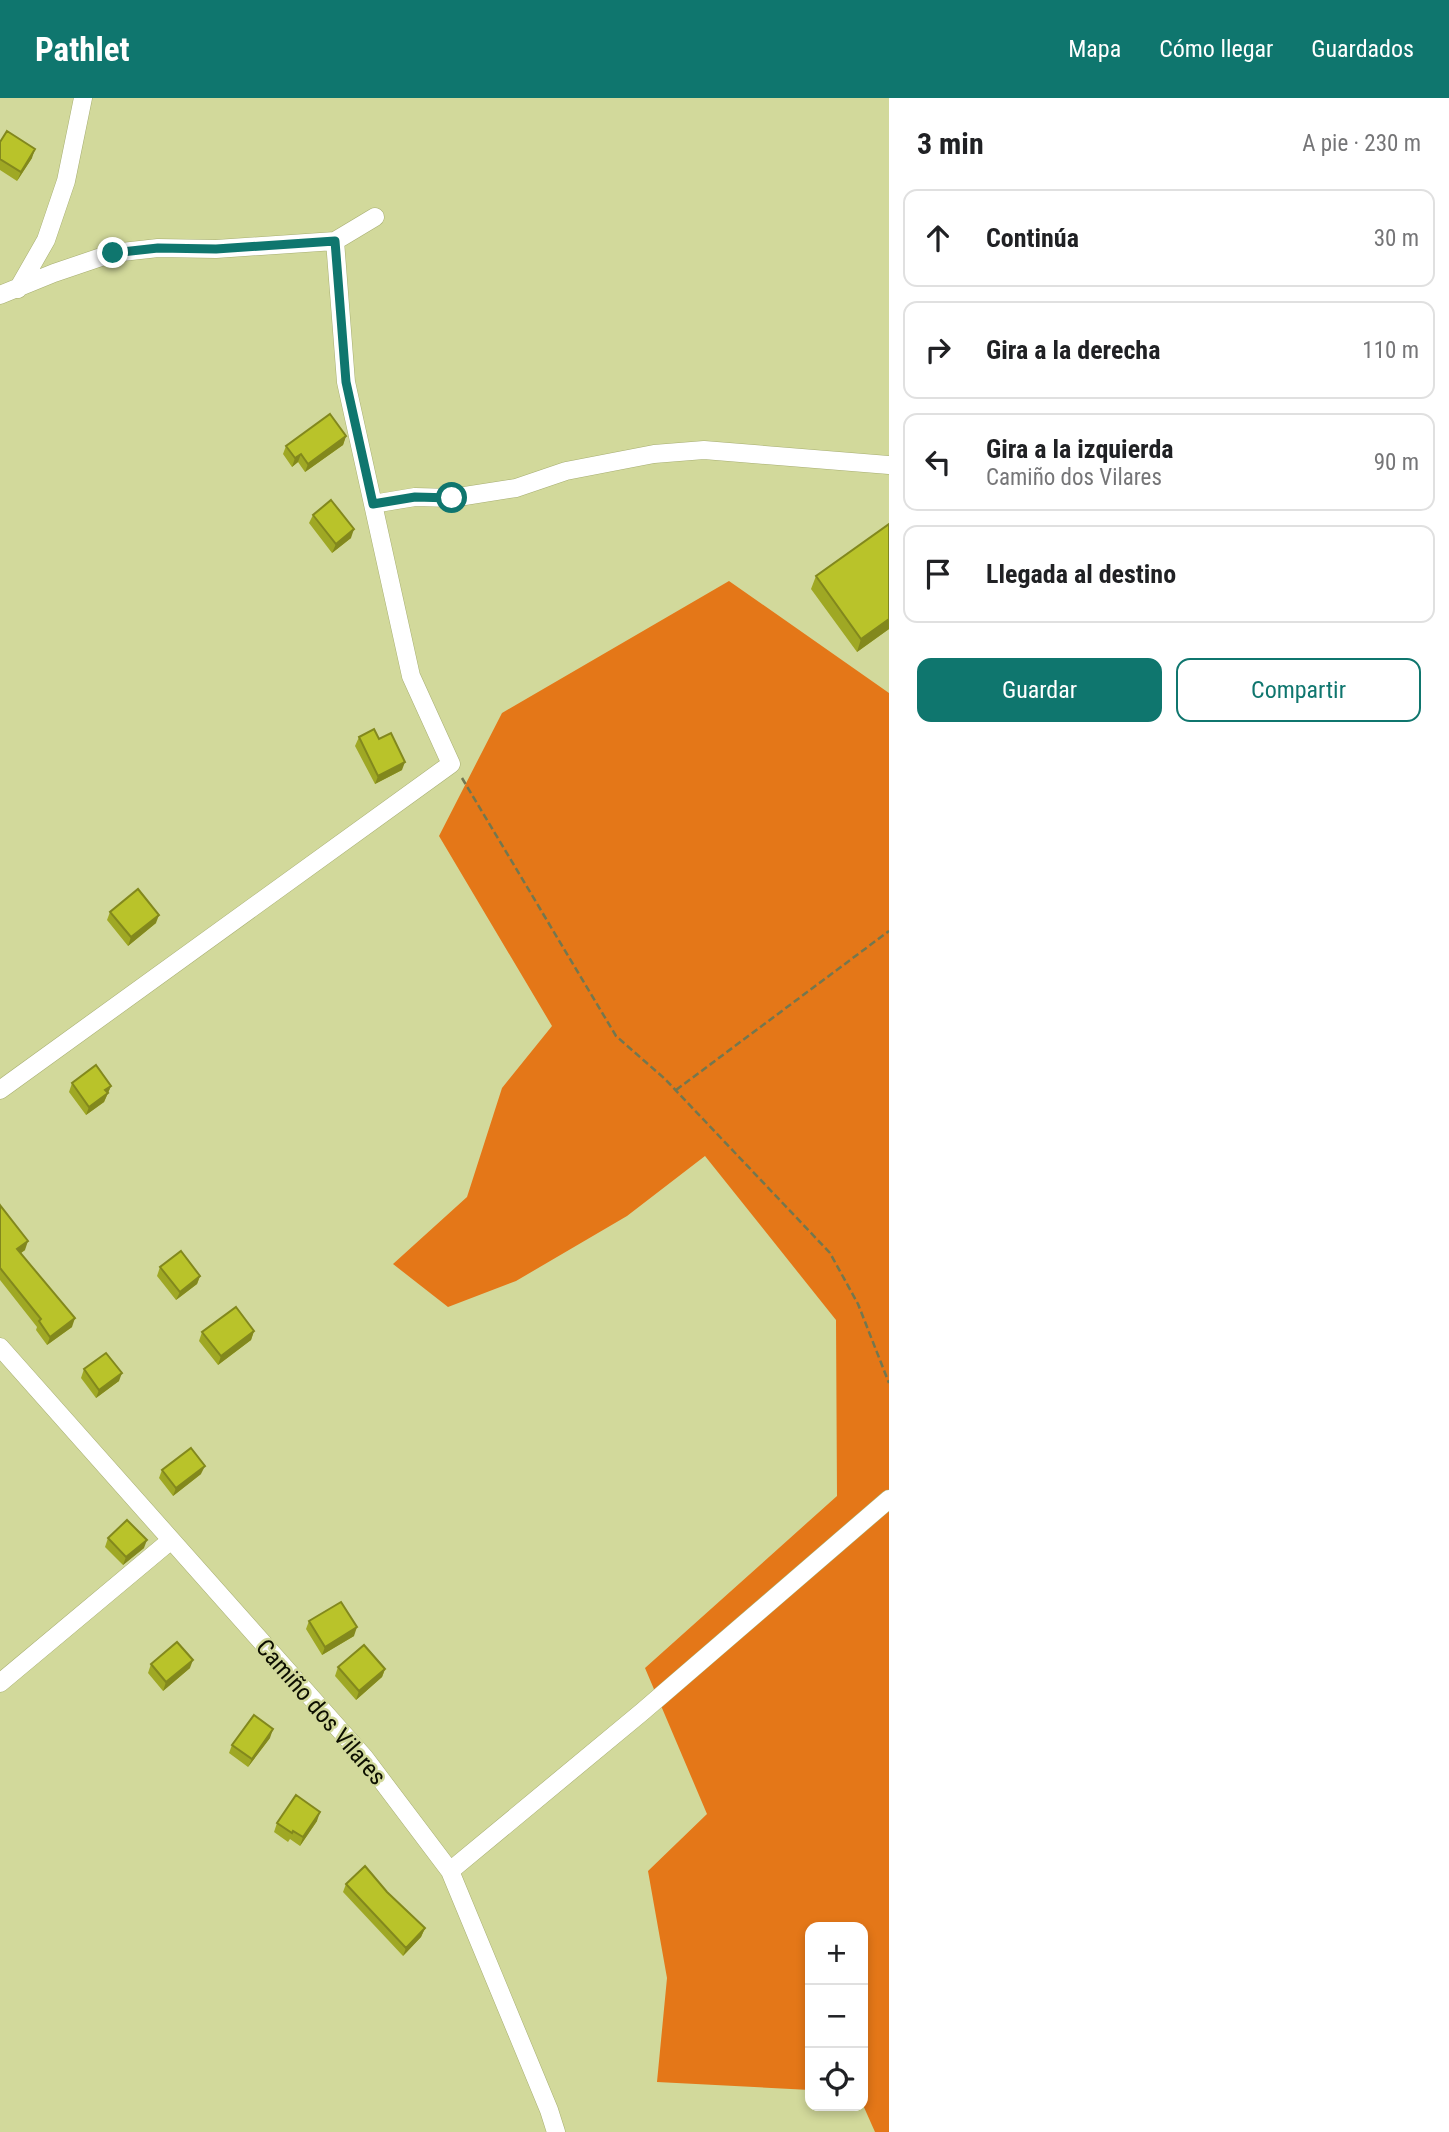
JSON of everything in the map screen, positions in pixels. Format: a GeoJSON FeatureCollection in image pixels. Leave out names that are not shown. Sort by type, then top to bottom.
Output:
{"type":"FeatureCollection","features":[{"type":"Feature","properties":{"kind":"street"},"geometry":{"type":"LineString","coordinates":[[18,289],[46,240],[66,181],[83,98]]}},
{"type":"Feature","properties":{"kind":"street"},"geometry":{"type":"LineString","coordinates":[[0,295],[113,253],[158,248],[216,249],[335,241],[375,217]]}},
{"type":"Feature","properties":{"kind":"street"},"geometry":{"type":"LineString","coordinates":[[0,1090],[451,764],[411,676],[346,382],[335,241]]}},
{"type":"Feature","properties":{"kind":"street"},"geometry":{"type":"LineString","coordinates":[[0,278],[18,289]]}},
{"type":"Feature","properties":{"kind":"street"},"geometry":{"type":"LineString","coordinates":[[373,504],[415,497],[452,498],[516,488],[566,471],[654,454],[704,450],[889,465]]}},
{"type":"Feature","properties":{"kind":"street","name":"Camiño dos Vilares"},"geometry":{"type":"LineString","coordinates":[[0,1347],[365,1757],[450,1871],[556,2132]]}},
{"type":"Feature","properties":{"kind":"street"},"geometry":{"type":"LineString","coordinates":[[450,1871],[642,1712],[889,1499]]}},
{"type":"Feature","properties":{"kind":"street"},"geometry":{"type":"LineString","coordinates":[[0,1683],[170,1541]]}},
{"type":"Feature","properties":{"kind":"path"},"geometry":{"type":"LineString","coordinates":[[451,764],[471,792],[616,1036],[676,1090],[830,1253],[858,1304],[889,1383]]}},
{"type":"Feature","properties":{"kind":"path"},"geometry":{"type":"LineString","coordinates":[[676,1090],[889,931]]}},
{"type":"Feature","properties":{"kind":"shaded area"},"geometry":{"type":"Polygon","coordinates":[[[729,581],[889,693],[889,2132],[875,2132],[866,2111],[868,2111],[868,1922],[805,1922],[805,2090],[657,2082],[667,1978],[648,1871],[707,1814],[645,1668],[837,1496],[836,1320],[705,1156],[627,1216],[516,1281],[448,1307],[393,1264],[467,1197],[502,1088],[552,1026],[439,836],[502,713],[729,581]]]}},
{"type":"Feature","properties":{"kind":"building"},"geometry":{"type":"Polygon","coordinates":[[[7,131],[35,149],[21,172],[0,159],[0,142],[7,131]]]}},
{"type":"Feature","properties":{"kind":"building"},"geometry":{"type":"Polygon","coordinates":[[[330,414],[346,436],[308,464],[301,454],[295,458],[286,446],[330,414]]]}},
{"type":"Feature","properties":{"kind":"building"},"geometry":{"type":"Polygon","coordinates":[[[331,500],[354,529],[336,544],[313,515],[331,500]]]}},
{"type":"Feature","properties":{"kind":"building"},"geometry":{"type":"Polygon","coordinates":[[[889,524],[889,619],[861,639],[816,576],[889,524]]]}},
{"type":"Feature","properties":{"kind":"building"},"geometry":{"type":"Polygon","coordinates":[[[374,729],[379,739],[391,733],[405,762],[378,776],[359,737],[374,729]]]}},
{"type":"Feature","properties":{"kind":"building"},"geometry":{"type":"Polygon","coordinates":[[[138,889],[159,915],[131,937],[110,912],[138,889]]]}},
{"type":"Feature","properties":{"kind":"building"},"geometry":{"type":"Polygon","coordinates":[[[96,1065],[111,1086],[105,1090],[108,1093],[89,1107],[72,1083],[96,1065]]]}},
{"type":"Feature","properties":{"kind":"building"},"geometry":{"type":"Polygon","coordinates":[[[0,1205],[28,1241],[17,1249],[75,1318],[50,1337],[39,1321],[41,1319],[0,1268],[0,1205]]]}},
{"type":"Feature","properties":{"kind":"building"},"geometry":{"type":"Polygon","coordinates":[[[181,1251],[200,1276],[180,1292],[160,1267],[181,1251]]]}},
{"type":"Feature","properties":{"kind":"building"},"geometry":{"type":"Polygon","coordinates":[[[236,1307],[254,1331],[221,1356],[202,1332],[236,1307]]]}},
{"type":"Feature","properties":{"kind":"building"},"geometry":{"type":"Polygon","coordinates":[[[106,1353],[122,1373],[99,1390],[84,1369],[106,1353]]]}},
{"type":"Feature","properties":{"kind":"building"},"geometry":{"type":"Polygon","coordinates":[[[191,1448],[205,1466],[176,1488],[162,1470],[191,1448]]]}},
{"type":"Feature","properties":{"kind":"building"},"geometry":{"type":"Polygon","coordinates":[[[127,1520],[147,1540],[126,1557],[108,1538],[127,1520]]]}},
{"type":"Feature","properties":{"kind":"building"},"geometry":{"type":"Polygon","coordinates":[[[341,1602],[357,1627],[325,1647],[309,1621],[341,1602]]]}},
{"type":"Feature","properties":{"kind":"building"},"geometry":{"type":"Polygon","coordinates":[[[177,1642],[193,1660],[166,1682],[151,1664],[177,1642]]]}},
{"type":"Feature","properties":{"kind":"building"},"geometry":{"type":"Polygon","coordinates":[[[364,1645],[385,1669],[359,1691],[338,1667],[364,1645]]]}},
{"type":"Feature","properties":{"kind":"building"},"geometry":{"type":"Polygon","coordinates":[[[254,1715],[273,1729],[252,1759],[232,1745],[254,1715]]]}},
{"type":"Feature","properties":{"kind":"building"},"geometry":{"type":"Polygon","coordinates":[[[296,1795],[320,1812],[303,1837],[277,1823],[296,1795]]]}},
{"type":"Feature","properties":{"kind":"building"},"geometry":{"type":"Polygon","coordinates":[[[365,1866],[387,1892],[425,1928],[406,1948],[346,1884],[365,1866]]]}},
{"type":"Feature","properties":{"kind":"route"},"geometry":{"type":"LineString","coordinates":[[113,253],[158,248],[216,249],[335,241],[346,382],[373,504],[415,497],[452,498]]}}]}
